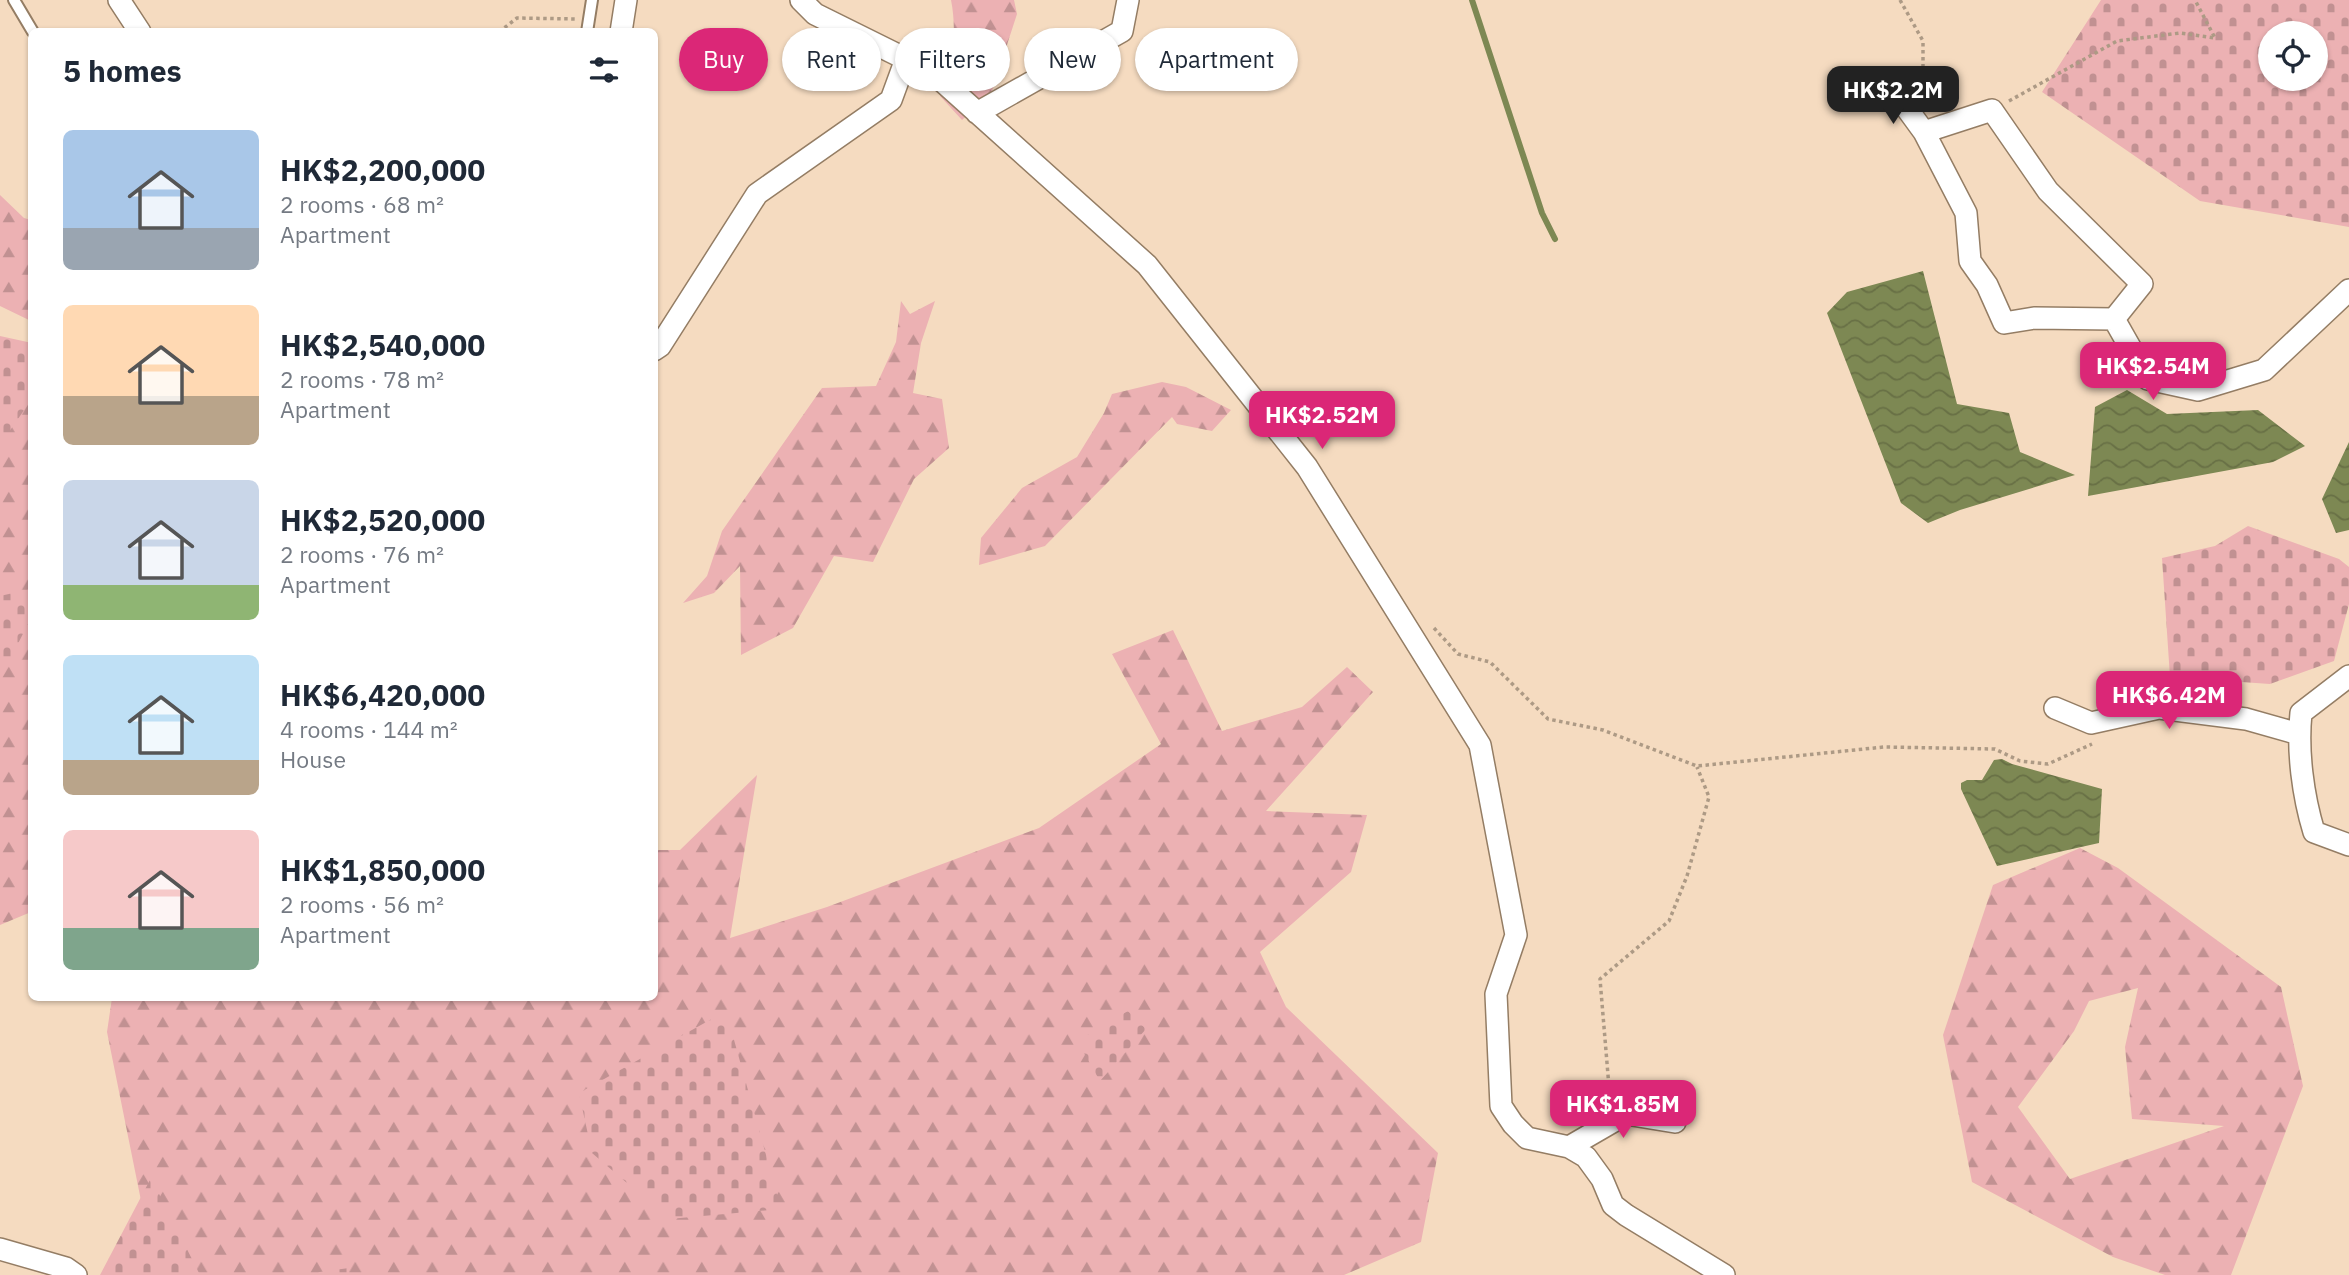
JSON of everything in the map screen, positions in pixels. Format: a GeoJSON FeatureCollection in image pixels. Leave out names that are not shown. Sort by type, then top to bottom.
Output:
{"type":"FeatureCollection","features":[{"type":"Feature","properties":{"kind":"street"},"geometry":{"type":"LineString","coordinates":[[119,0],[138,28]]}},
{"type":"Feature","properties":{"kind":"street"},"geometry":{"type":"LineString","coordinates":[[622,28],[626,0]]}},
{"type":"Feature","properties":{"kind":"street"},"geometry":{"type":"LineString","coordinates":[[801,0],[815,14],[895,54]]}},
{"type":"Feature","properties":{"kind":"street"},"geometry":{"type":"LineString","coordinates":[[977,113],[1122,31],[1128,0]]}},
{"type":"Feature","properties":{"kind":"street"},"geometry":{"type":"LineString","coordinates":[[658,347],[757,194],[891,100],[895,89]]}},
{"type":"Feature","properties":{"kind":"street"},"geometry":{"type":"LineString","coordinates":[[953,91],[1147,265],[1307,467],[1480,745],[1516,935],[1496,994],[1501,1106],[1527,1138],[1569,1147],[1586,1157],[1601,1179],[1613,1205],[1724,1275]]}},
{"type":"Feature","properties":{"kind":"street"},"geometry":{"type":"LineString","coordinates":[[1897,95],[1924,131],[1966,213],[1970,261],[1987,285],[2004,323],[2034,318],[2114,319]]}},
{"type":"Feature","properties":{"kind":"street"},"geometry":{"type":"LineString","coordinates":[[1924,131],[1992,110],[2048,191],[2142,284],[2114,319]]}},
{"type":"Feature","properties":{"kind":"street"},"geometry":{"type":"LineString","coordinates":[[2114,319],[2148,379],[2198,390],[2264,370],[2349,290]]}},
{"type":"Feature","properties":{"kind":"street"},"geometry":{"type":"LineString","coordinates":[[2349,676],[2301,713],[2299,734],[2308,813],[2314,832],[2349,845]]}},
{"type":"Feature","properties":{"kind":"street"},"geometry":{"type":"LineString","coordinates":[[2055,708],[2091,723],[2159,708],[2246,719],[2299,734]]}},
{"type":"Feature","properties":{"kind":"street"},"geometry":{"type":"LineString","coordinates":[[1569,1147],[1626,1114],[1675,1122]]}},
{"type":"Feature","properties":{"kind":"street"},"geometry":{"type":"LineString","coordinates":[[0,1249],[66,1268],[76,1275]]}},
{"type":"Feature","properties":{"kind":"lane"},"geometry":{"type":"LineString","coordinates":[[14,0],[30,28]]}},
{"type":"Feature","properties":{"kind":"lane"},"geometry":{"type":"LineString","coordinates":[[587,26],[592,0]]}},
{"type":"Feature","properties":{"kind":"path"},"geometry":{"type":"LineString","coordinates":[[1897,95],[1923,67],[1923,41],[1900,0]]}},
{"type":"Feature","properties":{"kind":"path"},"geometry":{"type":"LineString","coordinates":[[1992,110],[2117,41],[2180,33],[2215,38],[2195,0]]}},
{"type":"Feature","properties":{"kind":"path"},"geometry":{"type":"LineString","coordinates":[[504,28],[517,18],[587,26]]}},
{"type":"Feature","properties":{"kind":"path"},"geometry":{"type":"LineString","coordinates":[[1402,619],[1429,623],[1458,654],[1490,662],[1548,719],[1603,730],[1697,766],[1884,747],[1995,750],[2020,761],[2048,764],[2093,744]]}},
{"type":"Feature","properties":{"kind":"path"},"geometry":{"type":"LineString","coordinates":[[1612,1122],[1600,978],[1669,921],[1687,876],[1709,797],[1697,766]]}},
{"type":"Feature","properties":{"kind":"green space"},"geometry":{"type":"Polygon","coordinates":[[[951,0],[1014,0],[1017,14],[1010,36],[1010,28],[954,28],[951,0]]]}},
{"type":"Feature","properties":{"kind":"green space"},"geometry":{"type":"Polygon","coordinates":[[[2101,0],[2349,0],[2349,227],[2200,201],[2042,92],[2101,0]]]}},
{"type":"Feature","properties":{"kind":"green space"},"geometry":{"type":"Polygon","coordinates":[[[941,91],[992,91],[962,120],[940,96],[941,91]]]}},
{"type":"Feature","properties":{"kind":"green space"},"geometry":{"type":"Polygon","coordinates":[[[0,195],[28,219],[28,320],[0,306],[0,195]]]}},
{"type":"Feature","properties":{"kind":"green space"},"geometry":{"type":"Polygon","coordinates":[[[901,301],[910,314],[935,301],[921,343],[913,393],[942,399],[949,448],[914,479],[873,562],[834,556],[793,628],[741,655],[740,566],[714,593],[683,603],[707,576],[722,531],[822,388],[876,386],[896,342],[901,301]]]}},
{"type":"Feature","properties":{"kind":"green space"},"geometry":{"type":"Polygon","coordinates":[[[0,336],[28,342],[28,404],[0,445],[0,336]]]}},
{"type":"Feature","properties":{"kind":"green space"},"geometry":{"type":"Polygon","coordinates":[[[0,376],[28,388],[28,913],[0,925],[0,376]]]}},
{"type":"Feature","properties":{"kind":"green space"},"geometry":{"type":"Polygon","coordinates":[[[1162,382],[1186,387],[1231,410],[1212,431],[1177,424],[1172,417],[1045,546],[979,565],[981,538],[1022,488],[1077,457],[1104,413],[1112,394],[1162,382]]]}},
{"type":"Feature","properties":{"kind":"green space"},"geometry":{"type":"Polygon","coordinates":[[[2248,526],[2339,559],[2349,567],[2349,604],[2334,661],[2270,684],[2170,677],[2162,558],[2215,546],[2248,526]]]}},
{"type":"Feature","properties":{"kind":"green space"},"geometry":{"type":"Polygon","coordinates":[[[28,590],[28,624],[0,679],[0,596],[28,590]]]}},
{"type":"Feature","properties":{"kind":"green space"},"geometry":{"type":"Polygon","coordinates":[[[1173,630],[1222,731],[1302,707],[1347,667],[1373,692],[1266,811],[1367,815],[1351,872],[1260,952],[1286,1007],[1438,1153],[1421,1242],[1344,1275],[156,1275],[107,1032],[112,1001],[658,1001],[658,850],[680,850],[757,775],[730,938],[827,907],[1039,828],[1161,744],[1112,654],[1173,630]]]}},
{"type":"Feature","properties":{"kind":"green space"},"geometry":{"type":"Polygon","coordinates":[[[2080,848],[2118,868],[2281,987],[2303,1086],[2231,1275],[2165,1275],[2113,1257],[1972,1182],[1943,1035],[1993,885],[2080,848]],[[2138,988],[2089,1001],[2074,1031],[2018,1107],[2070,1179],[2224,1126],[2132,1119],[2125,1047],[2138,988]]]}},
{"type":"Feature","properties":{"kind":"green space"},"geometry":{"type":"Polygon","coordinates":[[[726,1011],[781,1209],[669,1219],[592,1153],[579,1093],[726,1011]]]}},
{"type":"Feature","properties":{"kind":"green space"},"geometry":{"type":"Polygon","coordinates":[[[1128,1011],[1146,1029],[1100,1081],[1077,1041],[1128,1011]]]}},
{"type":"Feature","properties":{"kind":"green space"},"geometry":{"type":"Polygon","coordinates":[[[151,1178],[200,1275],[100,1275],[151,1178]]]}},
{"type":"Feature","properties":{"kind":"green space"},"geometry":{"type":"Polygon","coordinates":[[[349,1268],[349,1275],[298,1275],[349,1268]]]}},
{"type":"Feature","properties":{"kind":"water"},"geometry":{"type":"Polygon","coordinates":[[[1923,271],[1957,404],[2009,413],[2020,452],[2075,475],[1960,510],[1928,523],[1901,503],[1827,313],[1847,292],[1923,271]]]}},
{"type":"Feature","properties":{"kind":"water"},"geometry":{"type":"Polygon","coordinates":[[[2127,390],[2167,414],[2258,410],[2305,446],[2273,462],[2088,496],[2095,407],[2127,390]]]}},
{"type":"Feature","properties":{"kind":"water"},"geometry":{"type":"Polygon","coordinates":[[[2349,442],[2349,530],[2336,533],[2322,499],[2349,442]]]}},
{"type":"Feature","properties":{"kind":"water"},"geometry":{"type":"Polygon","coordinates":[[[2002,759],[2102,789],[2099,843],[1997,866],[1961,789],[1961,783],[1967,780],[1982,780],[1994,760],[2002,759]]]}},
{"type":"Feature","properties":{"kind":"waterway"},"geometry":{"type":"LineString","coordinates":[[1472,0],[1542,213],[1555,239]]}}]}
